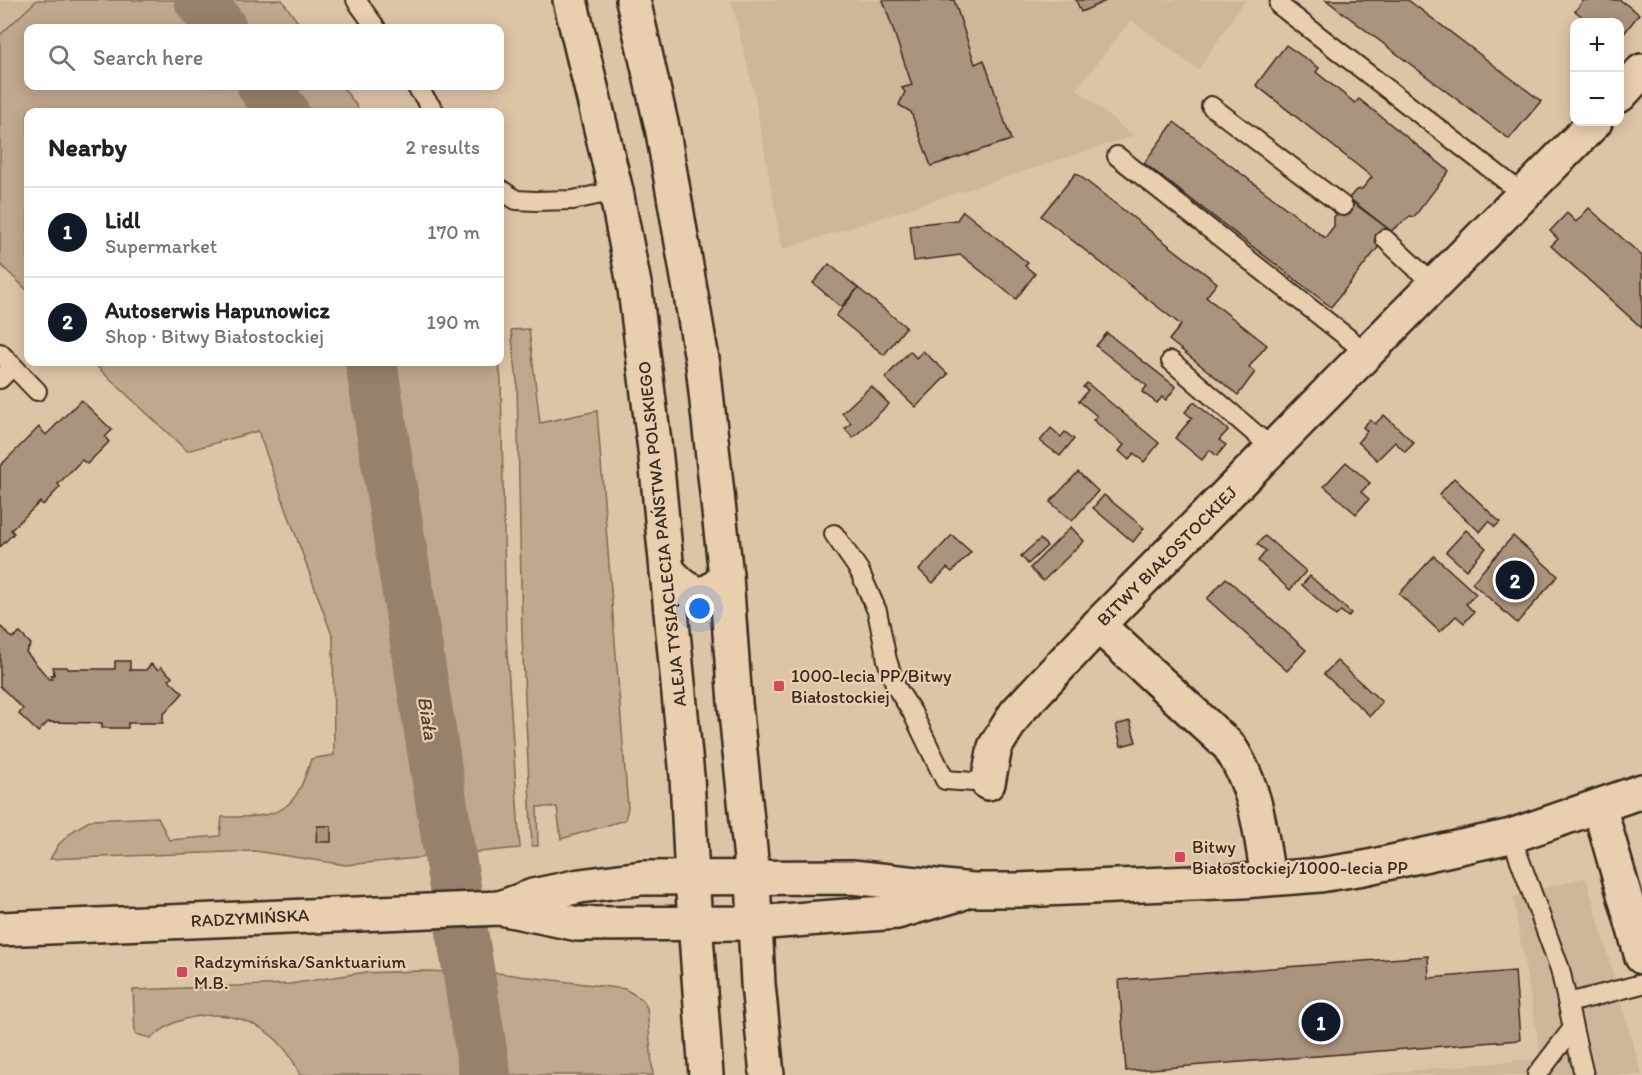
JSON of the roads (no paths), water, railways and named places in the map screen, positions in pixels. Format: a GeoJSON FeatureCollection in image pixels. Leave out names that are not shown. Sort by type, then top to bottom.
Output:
{"type":"FeatureCollection","features":[{"type":"Feature","properties":{"kind":"street","name":"ALEJA TYSIĄCLECIA PAŃSTWA POLSKIEGO"},"geometry":{"type":"LineString","coordinates":[[570,0],[616,191],[635,289],[656,458],[687,776],[694,924],[706,1075]]}},
{"type":"Feature","properties":{"kind":"street"},"geometry":{"type":"LineString","coordinates":[[633,0],[663,132],[703,365],[726,576],[735,703],[753,879],[767,1075]]}},
{"type":"Feature","properties":{"kind":"street"},"geometry":{"type":"LineString","coordinates":[[1624,91],[1642,71]]}},
{"type":"Feature","properties":{"kind":"street","name":"BITWY BIAŁOSTOCKIEJ"},"geometry":{"type":"LineString","coordinates":[[988,783],[995,747],[1016,713],[1101,622],[1591,126]]}},
{"type":"Feature","properties":{"kind":"street"},"geometry":{"type":"LineString","coordinates":[[667,570],[682,587],[692,592],[705,594],[717,587],[726,576]]}},
{"type":"Feature","properties":{"kind":"street"},"geometry":{"type":"LineString","coordinates":[[1101,622],[1229,746],[1243,768],[1252,792],[1268,878]]}},
{"type":"Feature","properties":{"kind":"street"},"geometry":{"type":"LineString","coordinates":[[753,879],[852,877],[972,890],[1050,890],[1320,875],[1364,868],[1511,836],[1642,791]]}},
{"type":"Feature","properties":{"kind":"street"},"geometry":{"type":"LineString","coordinates":[[1599,806],[1642,957]]}},
{"type":"Feature","properties":{"kind":"street","name":"RADZYMIŃSKA"},"geometry":{"type":"LineString","coordinates":[[495,908],[533,896],[580,886],[642,878],[753,879]]}},
{"type":"Feature","properties":{"kind":"street"},"geometry":{"type":"LineString","coordinates":[[755,923],[897,912],[972,890]]}},
{"type":"Feature","properties":{"kind":"street","name":"RADZYMIŃSKA"},"geometry":{"type":"LineString","coordinates":[[0,929],[495,908],[578,924],[755,923]]}},
{"type":"Feature","properties":{"kind":"lane"},"geometry":{"type":"LineString","coordinates":[[356,0],[373,24]]}},
{"type":"Feature","properties":{"kind":"lane"},"geometry":{"type":"LineString","coordinates":[[1279,5],[1523,194]]}},
{"type":"Feature","properties":{"kind":"lane"},"geometry":{"type":"LineString","coordinates":[[419,90],[432,108]]}},
{"type":"Feature","properties":{"kind":"lane"},"geometry":{"type":"LineString","coordinates":[[1211,106],[1343,206]]}},
{"type":"Feature","properties":{"kind":"lane"},"geometry":{"type":"LineString","coordinates":[[1117,156],[1367,353]]}},
{"type":"Feature","properties":{"kind":"lane"},"geometry":{"type":"LineString","coordinates":[[504,192],[516,200],[535,201],[573,200],[616,191]]}},
{"type":"Feature","properties":{"kind":"lane"},"geometry":{"type":"LineString","coordinates":[[1384,239],[1434,285]]}},
{"type":"Feature","properties":{"kind":"lane"},"geometry":{"type":"LineString","coordinates":[[0,352],[37,391]]}},
{"type":"Feature","properties":{"kind":"lane"},"geometry":{"type":"LineString","coordinates":[[1171,361],[1273,449]]}},
{"type":"Feature","properties":{"kind":"lane"},"geometry":{"type":"LineString","coordinates":[[0,379],[13,366]]}},
{"type":"Feature","properties":{"kind":"lane","name":"BITWY BIAŁOSTOCKIEJ"},"geometry":{"type":"LineString","coordinates":[[834,534],[860,570],[877,611],[887,660],[896,687],[912,712],[945,780],[988,783]]}},
{"type":"Feature","properties":{"kind":"lane"},"geometry":{"type":"LineString","coordinates":[[1511,836],[1560,969],[1584,1075]]}},
{"type":"Feature","properties":{"kind":"lane"},"geometry":{"type":"LineString","coordinates":[[1568,1003],[1642,984]]}},
{"type":"Feature","properties":{"kind":"lane"},"geometry":{"type":"LineString","coordinates":[[1537,1075],[1573,1028]]}},
{"type":"Feature","properties":{"kind":"waterway","name":"Biała"},"geometry":{"type":"LineString","coordinates":[[200,0],[218,24]]}},
{"type":"Feature","properties":{"kind":"waterway","name":"Biała"},"geometry":{"type":"LineString","coordinates":[[266,90],[280,108]]}},
{"type":"Feature","properties":{"kind":"waterway","name":"Biała"},"geometry":{"type":"LineString","coordinates":[[372,366],[485,1075]]}},
{"type":"Feature","properties":{"kind":"place","name":"Autoserwis Hapunowicz"},"geometry":{"type":"Point","coordinates":[1515,580]}},
{"type":"Feature","properties":{"kind":"place","name":"1000-lecia PP/Bitwy Białostockiej"},"geometry":{"type":"Point","coordinates":[779,686]}},
{"type":"Feature","properties":{"kind":"place","name":"Bitwy Białostockiej/1000-lecia PP"},"geometry":{"type":"Point","coordinates":[1180,857]}},
{"type":"Feature","properties":{"kind":"place","name":"Radzymińska/Sanktuarium M.B."},"geometry":{"type":"Point","coordinates":[182,972]}},
{"type":"Feature","properties":{"kind":"place","name":"Lidl"},"geometry":{"type":"Point","coordinates":[1321,1022]}}]}
